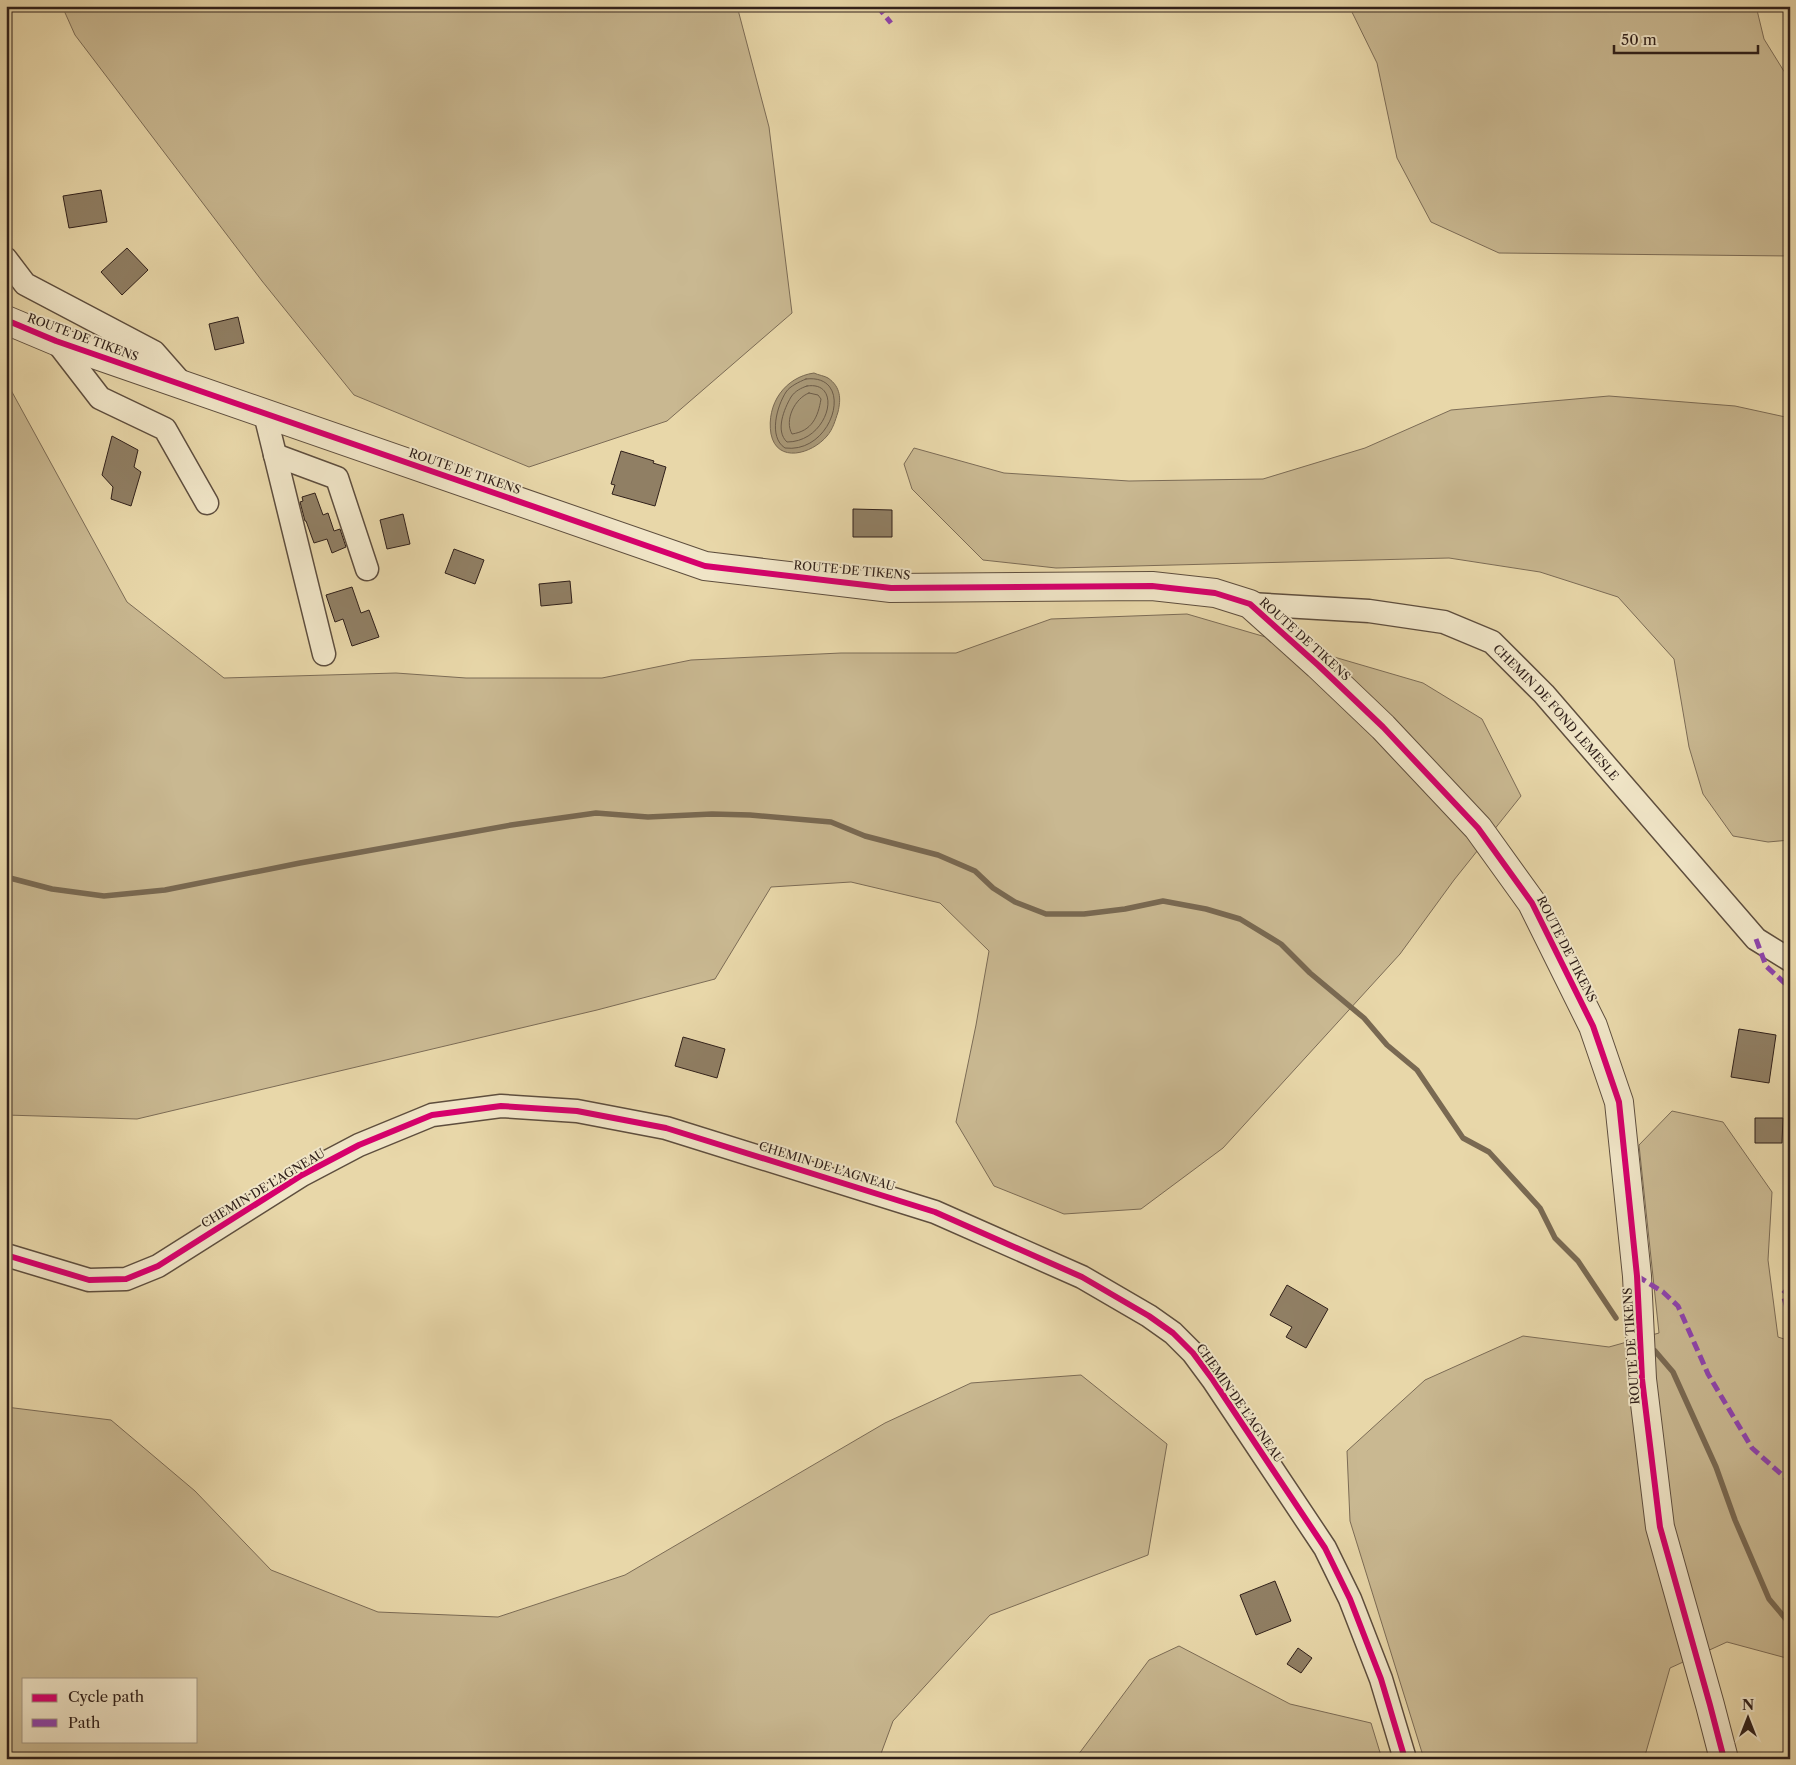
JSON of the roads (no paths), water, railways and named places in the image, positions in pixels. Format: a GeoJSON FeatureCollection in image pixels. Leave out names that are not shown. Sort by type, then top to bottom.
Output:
{"type":"FeatureCollection","features":[{"type":"Feature","properties":{"kind":"street"},"geometry":{"type":"LineString","coordinates":[[6,259],[25,284],[154,352],[183,385]]}},
{"type":"Feature","properties":{"kind":"street","name":"ROUTE DE TIKENS"},"geometry":{"type":"LineString","coordinates":[[6,320],[56,341],[705,566],[890,588],[1152,586],[1215,593],[1250,604],[1376,720],[1478,828],[1532,903],[1593,1026],[1619,1102],[1637,1276],[1642,1379],[1660,1527],[1724,1759]]}},
{"type":"Feature","properties":{"kind":"street"},"geometry":{"type":"LineString","coordinates":[[56,341],[100,398],[165,428],[207,504]]}},
{"type":"Feature","properties":{"kind":"street"},"geometry":{"type":"LineString","coordinates":[[265,414],[324,654]]}},
{"type":"Feature","properties":{"kind":"street"},"geometry":{"type":"LineString","coordinates":[[275,455],[337,478],[367,569]]}},
{"type":"Feature","properties":{"kind":"street","name":"CHEMIN DE FOND LEMESLE"},"geometry":{"type":"LineString","coordinates":[[1250,604],[1369,611],[1444,622],[1492,642],[1544,694],[1756,939],[1790,960]]}},
{"type":"Feature","properties":{"kind":"street","name":"CHEMIN DE L’AGNEAU"},"geometry":{"type":"LineString","coordinates":[[6,1255],[89,1280],[126,1280],[158,1266],[302,1175],[359,1144],[432,1115],[501,1106],[577,1111],[666,1128],[935,1212],[1082,1277],[1149,1316],[1173,1333],[1193,1353],[1213,1380],[1324,1548],[1350,1599],[1377,1670],[1405,1759]]}},
{"type":"Feature","properties":{"kind":"water"},"geometry":{"type":"Polygon","coordinates":[[[814,373],[828,378],[838,389],[840,402],[836,419],[829,433],[813,448],[796,453],[787,453],[780,450],[771,434],[770,423],[775,403],[786,386],[794,380],[814,373]]]}},
{"type":"Feature","properties":{"kind":"waterway"},"geometry":{"type":"LineString","coordinates":[[6,877],[52,889],[104,896],[165,890],[300,863],[511,825],[596,813],[648,817],[712,814],[750,815],[831,822],[865,836],[938,855],[975,871],[993,888],[1015,902],[1046,914],[1084,914],[1125,909],[1163,901],[1206,909],[1240,919],[1281,944],[1310,973],[1364,1018],[1387,1045],[1417,1070],[1463,1138],[1489,1152],[1540,1208],[1555,1238],[1578,1261],[1616,1318]]}},
{"type":"Feature","properties":{"kind":"waterway"},"geometry":{"type":"LineString","coordinates":[[1655,1351],[1673,1372],[1716,1467],[1735,1520],[1769,1599],[1790,1624]]}}]}
